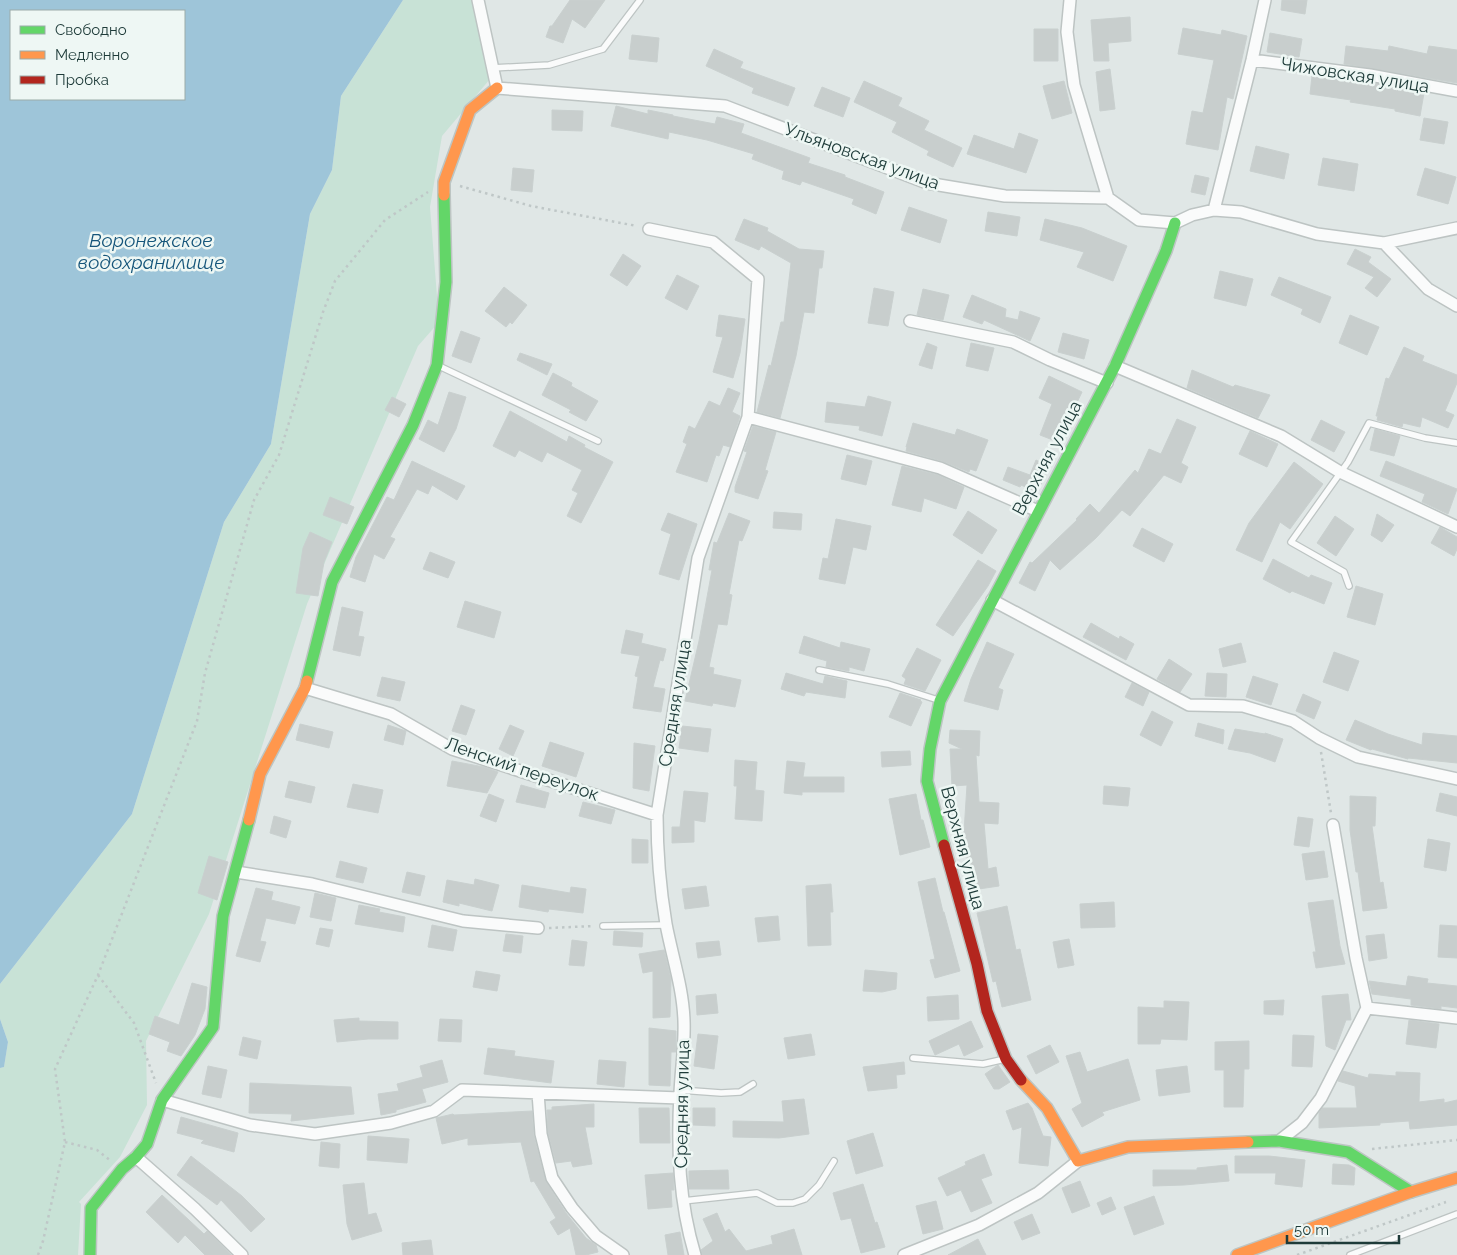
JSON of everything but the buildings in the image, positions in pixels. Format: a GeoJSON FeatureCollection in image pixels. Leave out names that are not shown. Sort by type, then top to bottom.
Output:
{"type":"FeatureCollection","features":[{"type":"Feature","properties":{"kind":"main road"},"geometry":{"type":"LineString","coordinates":[[90,1255],[90,1208],[122,1169],[136,1158],[147,1144],[162,1100],[212,1027],[223,916],[260,774],[305,688],[332,582],[413,425],[437,364],[446,282],[444,182],[470,110],[496,88]]}},
{"type":"Feature","properties":{"kind":"main road","name":"Верхняя улица"},"geometry":{"type":"LineString","coordinates":[[1078,1161],[1047,1108],[1026,1087],[1006,1059],[987,1011],[977,964],[927,781],[930,749],[940,701],[1038,510],[1116,366],[1166,251],[1176,223]]}},
{"type":"Feature","properties":{"kind":"main road"},"geometry":{"type":"LineString","coordinates":[[1078,1161],[1128,1147],[1279,1141],[1348,1152],[1411,1192]]}},
{"type":"Feature","properties":{"kind":"main road"},"geometry":{"type":"LineString","coordinates":[[1237,1255],[1411,1192],[1457,1178]]}},
{"type":"Feature","properties":{"kind":"street"},"geometry":{"type":"LineString","coordinates":[[478,0],[496,88]]}},
{"type":"Feature","properties":{"kind":"street"},"geometry":{"type":"LineString","coordinates":[[1070,0],[1067,32],[1074,85],[1108,198],[1139,220],[1176,223],[1192,215],[1214,210],[1241,212],[1317,234],[1384,243],[1457,228]]}},
{"type":"Feature","properties":{"kind":"street"},"geometry":{"type":"LineString","coordinates":[[1214,210],[1252,60],[1265,0]]}},
{"type":"Feature","properties":{"kind":"street","name":"Чижовская улица"},"geometry":{"type":"LineString","coordinates":[[1252,60],[1370,75],[1457,91]]}},
{"type":"Feature","properties":{"kind":"street","name":"Ульяновская улица"},"geometry":{"type":"LineString","coordinates":[[496,88],[726,106],[927,183],[1005,196],[1108,198]]}},
{"type":"Feature","properties":{"kind":"street","name":"Средняя улица"},"geometry":{"type":"LineString","coordinates":[[649,229],[713,242],[758,279],[748,417],[698,558],[657,815],[657,856],[666,924],[676,963],[684,1021],[678,1140],[680,1182],[687,1227],[695,1255]]}},
{"type":"Feature","properties":{"kind":"street"},"geometry":{"type":"LineString","coordinates":[[1384,243],[1428,289],[1457,306]]}},
{"type":"Feature","properties":{"kind":"street"},"geometry":{"type":"LineString","coordinates":[[910,321],[1013,342],[1050,360],[1107,383]]}},
{"type":"Feature","properties":{"kind":"street"},"geometry":{"type":"LineString","coordinates":[[1116,366],[1281,436],[1340,472],[1457,527]]}},
{"type":"Feature","properties":{"kind":"street"},"geometry":{"type":"LineString","coordinates":[[748,417],[940,468],[1038,510]]}},
{"type":"Feature","properties":{"kind":"street"},"geometry":{"type":"LineString","coordinates":[[992,600],[1189,705],[1243,706],[1293,721],[1319,738],[1358,757],[1457,779]]}},
{"type":"Feature","properties":{"kind":"street","name":"Ленский переулок"},"geometry":{"type":"LineString","coordinates":[[305,688],[391,714],[452,749],[657,815]]}},
{"type":"Feature","properties":{"kind":"street"},"geometry":{"type":"LineString","coordinates":[[1279,1141],[1302,1123],[1321,1098],[1367,1008],[1356,958],[1333,825]]}},
{"type":"Feature","properties":{"kind":"street"},"geometry":{"type":"LineString","coordinates":[[236,872],[312,884],[462,921],[538,928]]}},
{"type":"Feature","properties":{"kind":"street"},"geometry":{"type":"LineString","coordinates":[[1367,1008],[1457,1018]]}},
{"type":"Feature","properties":{"kind":"street"},"geometry":{"type":"LineString","coordinates":[[162,1100],[250,1125],[316,1134],[391,1123],[434,1111],[462,1090],[538,1094],[680,1094]]}},
{"type":"Feature","properties":{"kind":"street"},"geometry":{"type":"LineString","coordinates":[[538,1094],[541,1134],[552,1178],[572,1208],[596,1236],[623,1255]]}},
{"type":"Feature","properties":{"kind":"street"},"geometry":{"type":"LineString","coordinates":[[136,1158],[195,1209],[242,1255]]}},
{"type":"Feature","properties":{"kind":"street"},"geometry":{"type":"LineString","coordinates":[[904,1255],[979,1225],[1038,1193],[1078,1161]]}},
{"type":"Feature","properties":{"kind":"lane"},"geometry":{"type":"LineString","coordinates":[[492,68],[549,65],[603,49],[640,0]]}},
{"type":"Feature","properties":{"kind":"lane"},"geometry":{"type":"LineString","coordinates":[[437,364],[598,441]]}},
{"type":"Feature","properties":{"kind":"lane"},"geometry":{"type":"LineString","coordinates":[[1349,586],[1344,572],[1292,542],[1348,462],[1369,423],[1425,438],[1457,443]]}},
{"type":"Feature","properties":{"kind":"lane"},"geometry":{"type":"LineString","coordinates":[[819,670],[888,684],[940,701]]}},
{"type":"Feature","properties":{"kind":"lane"},"geometry":{"type":"LineString","coordinates":[[603,926],[666,924]]}},
{"type":"Feature","properties":{"kind":"lane"},"geometry":{"type":"LineString","coordinates":[[913,1058],[983,1064],[1006,1059]]}},
{"type":"Feature","properties":{"kind":"lane"},"geometry":{"type":"LineString","coordinates":[[680,1094],[740,1092],[753,1084]]}},
{"type":"Feature","properties":{"kind":"lane"},"geometry":{"type":"LineString","coordinates":[[683,1201],[757,1193],[776,1203],[793,1204],[805,1199],[819,1186],[834,1160]]}},
{"type":"Feature","properties":{"kind":"lane"},"geometry":{"type":"LineString","coordinates":[[1350,1255],[1457,1214]]}},
{"type":"Feature","properties":{"kind":"path"},"geometry":{"type":"LineString","coordinates":[[38,1255],[43,1241],[65,1142],[55,1070],[98,975],[197,721],[206,673],[254,500],[279,455],[323,312],[335,281],[385,220],[444,182],[531,206],[649,229]]}},
{"type":"Feature","properties":{"kind":"path"},"geometry":{"type":"LineString","coordinates":[[1319,738],[1333,825]]}},
{"type":"Feature","properties":{"kind":"path"},"geometry":{"type":"LineString","coordinates":[[538,928],[603,926]]}},
{"type":"Feature","properties":{"kind":"path"},"geometry":{"type":"LineString","coordinates":[[98,975],[134,1023],[162,1100]]}},
{"type":"Feature","properties":{"kind":"path"},"geometry":{"type":"LineString","coordinates":[[1348,1152],[1457,1140]]}},
{"type":"Feature","properties":{"kind":"path"},"geometry":{"type":"LineString","coordinates":[[65,1142],[97,1150],[122,1169]]}},
{"type":"Feature","properties":{"kind":"path"},"geometry":{"type":"LineString","coordinates":[[1297,1255],[1448,1201]]}},
{"type":"Feature","properties":{"kind":"green space"},"geometry":{"type":"Polygon","coordinates":[[[403,0],[475,0],[490,79],[442,136],[430,207],[439,322],[418,346],[307,604],[209,914],[146,1041],[147,1105],[120,1157],[79,1202],[81,1204],[78,1255],[0,1255],[0,1068],[4,1067],[8,1042],[0,1019],[0,984],[132,814],[224,522],[271,444],[310,214],[332,170],[341,96],[403,0]]]}},
{"type":"Feature","properties":{"kind":"water","name":"Воронежское водохранилище"},"geometry":{"type":"Polygon","coordinates":[[[0,0],[403,0],[341,96],[332,170],[310,214],[271,444],[224,522],[132,814],[0,984],[0,0]]]}},
{"type":"Feature","properties":{"kind":"water"},"geometry":{"type":"Polygon","coordinates":[[[0,1019],[8,1042],[4,1067],[0,1068],[0,1019]]]}},
{"type":"Feature","properties":{"kind":"traffic: fast"},"geometry":{"type":"LineString","coordinates":[[307,681],[332,582],[413,425],[437,365],[446,282],[444,195]]}},
{"type":"Feature","properties":{"kind":"traffic: fast"},"geometry":{"type":"LineString","coordinates":[[944,845],[927,781],[930,749],[940,701],[1115,366],[1166,251],[1175,223]]}},
{"type":"Feature","properties":{"kind":"traffic: fast"},"geometry":{"type":"LineString","coordinates":[[90,1255],[91,1208],[122,1169],[147,1144],[162,1100],[213,1027],[223,916],[249,820]]}},
{"type":"Feature","properties":{"kind":"traffic: fast"},"geometry":{"type":"LineString","coordinates":[[1248,1142],[1279,1141],[1348,1152],[1411,1192]]}},
{"type":"Feature","properties":{"kind":"traffic: slow"},"geometry":{"type":"LineString","coordinates":[[444,195],[444,182],[470,110],[497,88]]}},
{"type":"Feature","properties":{"kind":"traffic: slow"},"geometry":{"type":"LineString","coordinates":[[249,820],[260,774],[307,681]]}},
{"type":"Feature","properties":{"kind":"traffic: slow"},"geometry":{"type":"LineString","coordinates":[[1021,1080],[1047,1108],[1078,1161],[1128,1147],[1248,1142]]}},
{"type":"Feature","properties":{"kind":"traffic: slow"},"geometry":{"type":"LineString","coordinates":[[1237,1255],[1411,1192],[1457,1178]]}},
{"type":"Feature","properties":{"kind":"traffic: jam"},"geometry":{"type":"LineString","coordinates":[[944,845],[977,964],[987,1011],[1006,1059],[1021,1080]]}}]}
